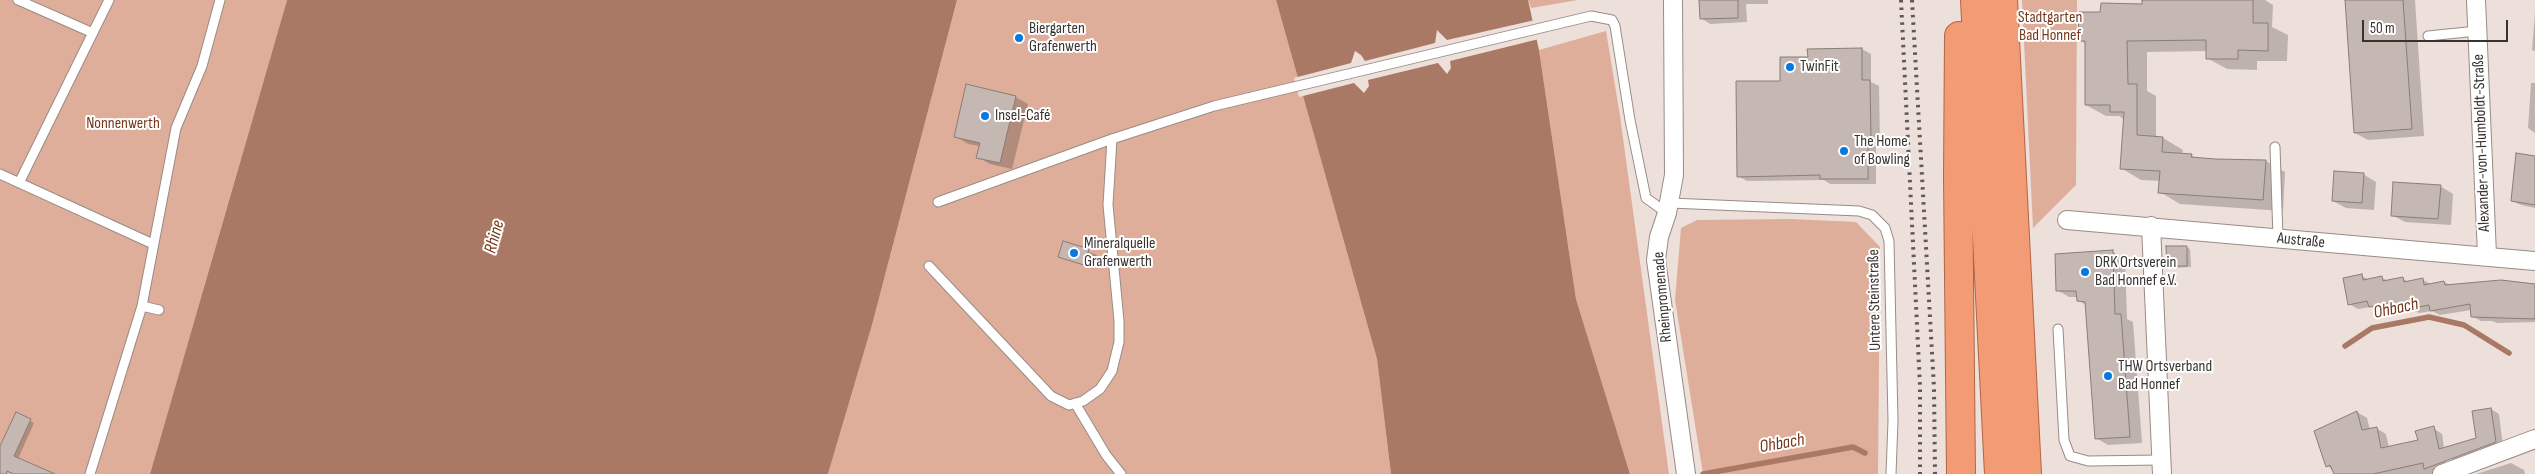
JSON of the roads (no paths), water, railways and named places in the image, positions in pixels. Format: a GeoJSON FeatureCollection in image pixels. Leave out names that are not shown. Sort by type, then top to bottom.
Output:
{"type":"FeatureCollection","features":[{"type":"Feature","properties":{"kind":"highway"},"geometry":{"type":"LineString","coordinates":[[1960,0],[1958,176],[1961,474]]}},
{"type":"Feature","properties":{"kind":"highway"},"geometry":{"type":"LineString","coordinates":[[1975,0],[1999,474]]}},
{"type":"Feature","properties":{"kind":"highway"},"geometry":{"type":"LineString","coordinates":[[2003,0],[2027,474]]}},
{"type":"Feature","properties":{"kind":"street","name":"Rheinpromenade"},"geometry":{"type":"LineString","coordinates":[[1673,0],[1674,175],[1668,208],[1659,237],[1656,260],[1686,474]]}},
{"type":"Feature","properties":{"kind":"street","name":"Alexander-von-Humboldt-Straße"},"geometry":{"type":"LineString","coordinates":[[2476,0],[2487,255]]}},
{"type":"Feature","properties":{"kind":"street","name":"Austraße"},"geometry":{"type":"LineString","coordinates":[[2067,220],[2535,260]]}},
{"type":"Feature","properties":{"kind":"street"},"geometry":{"type":"LineString","coordinates":[[2151,226],[2161,467]]}},
{"type":"Feature","properties":{"kind":"street"},"geometry":{"type":"LineString","coordinates":[[2442,474],[2535,439]]}},
{"type":"Feature","properties":{"kind":"lane"},"geometry":{"type":"LineString","coordinates":[[18,0],[93,33]]}},
{"type":"Feature","properties":{"kind":"lane"},"geometry":{"type":"LineString","coordinates":[[19,183],[109,0]]}},
{"type":"Feature","properties":{"kind":"lane"},"geometry":{"type":"LineString","coordinates":[[90,474],[142,306],[176,128],[202,66],[220,0]]}},
{"type":"Feature","properties":{"kind":"lane"},"geometry":{"type":"LineString","coordinates":[[938,202],[1214,106],[1591,16],[1612,20],[1615,26],[1630,120],[1646,198],[1668,208]]}},
{"type":"Feature","properties":{"kind":"lane"},"geometry":{"type":"LineString","coordinates":[[2428,36],[2477,31]]}},
{"type":"Feature","properties":{"kind":"lane"},"geometry":{"type":"LineString","coordinates":[[929,266],[1051,396],[1069,405],[1083,401],[1100,389],[1112,371],[1119,342],[1119,320],[1108,205],[1112,140]]}},
{"type":"Feature","properties":{"kind":"lane"},"geometry":{"type":"LineString","coordinates":[[2276,146],[2278,238]]}},
{"type":"Feature","properties":{"kind":"lane"},"geometry":{"type":"LineString","coordinates":[[0,174],[153,244]]}},
{"type":"Feature","properties":{"kind":"lane","name":"Untere Steinstraße"},"geometry":{"type":"LineString","coordinates":[[1668,208],[1859,211],[1872,215],[1885,228],[1889,241],[1893,421],[1891,474]]}},
{"type":"Feature","properties":{"kind":"lane"},"geometry":{"type":"LineString","coordinates":[[142,306],[159,310]]}},
{"type":"Feature","properties":{"kind":"lane"},"geometry":{"type":"LineString","coordinates":[[2058,329],[2064,440],[2070,456],[2088,461],[2161,467]]}},
{"type":"Feature","properties":{"kind":"lane"},"geometry":{"type":"LineString","coordinates":[[1075,403],[1106,455],[1121,474]]}},
{"type":"Feature","properties":{"kind":"water","name":"Rhine"},"geometry":{"type":"Polygon","coordinates":[[[287,0],[957,0],[872,325],[828,474],[150,474],[287,0]]]}},
{"type":"Feature","properties":{"kind":"water"},"geometry":{"type":"Polygon","coordinates":[[[1276,0],[1528,0],[1539,50],[1576,299],[1630,474],[1391,474],[1377,359],[1276,0]]]}},
{"type":"Feature","properties":{"kind":"waterway","name":"Ohbach"},"geometry":{"type":"LineString","coordinates":[[2345,346],[2372,328],[2429,317],[2464,325],[2509,353]]}},
{"type":"Feature","properties":{"kind":"waterway","name":"Ohbach"},"geometry":{"type":"LineString","coordinates":[[1703,474],[1853,447],[1865,453]]}},
{"type":"Feature","properties":{"kind":"railway"},"geometry":{"type":"LineString","coordinates":[[1901,0],[1920,386],[1920,474]]}},
{"type":"Feature","properties":{"kind":"railway"},"geometry":{"type":"LineString","coordinates":[[1912,0],[1934,388],[1935,474]]}},
{"type":"Feature","properties":{"kind":"place","name":"Biergarten Grafenwerth"},"geometry":{"type":"Point","coordinates":[1019,38]}},
{"type":"Feature","properties":{"kind":"place","name":"TwinFit"},"geometry":{"type":"Point","coordinates":[1790,67]}},
{"type":"Feature","properties":{"kind":"place","name":"Insel-Café"},"geometry":{"type":"Point","coordinates":[985,116]}},
{"type":"Feature","properties":{"kind":"place","name":"The Home of Bowling"},"geometry":{"type":"Point","coordinates":[1844,151]}},
{"type":"Feature","properties":{"kind":"place","name":"Mineralquelle Grafenwerth"},"geometry":{"type":"Point","coordinates":[1074,253]}},
{"type":"Feature","properties":{"kind":"place","name":"DRK Ortsverein Bad Honnef e.V."},"geometry":{"type":"Point","coordinates":[2085,272]}},
{"type":"Feature","properties":{"kind":"place","name":"THW Ortsverband Bad Honnef"},"geometry":{"type":"Point","coordinates":[2108,376]}},
{"type":"Feature","properties":{"kind":"park label","name":"Stadtgarten Bad Honnef"},"geometry":{"type":"Point","coordinates":[2050,27]}},
{"type":"Feature","properties":{"kind":"park label","name":"Nonnenwerth"},"geometry":{"type":"Point","coordinates":[123,124]}}]}
